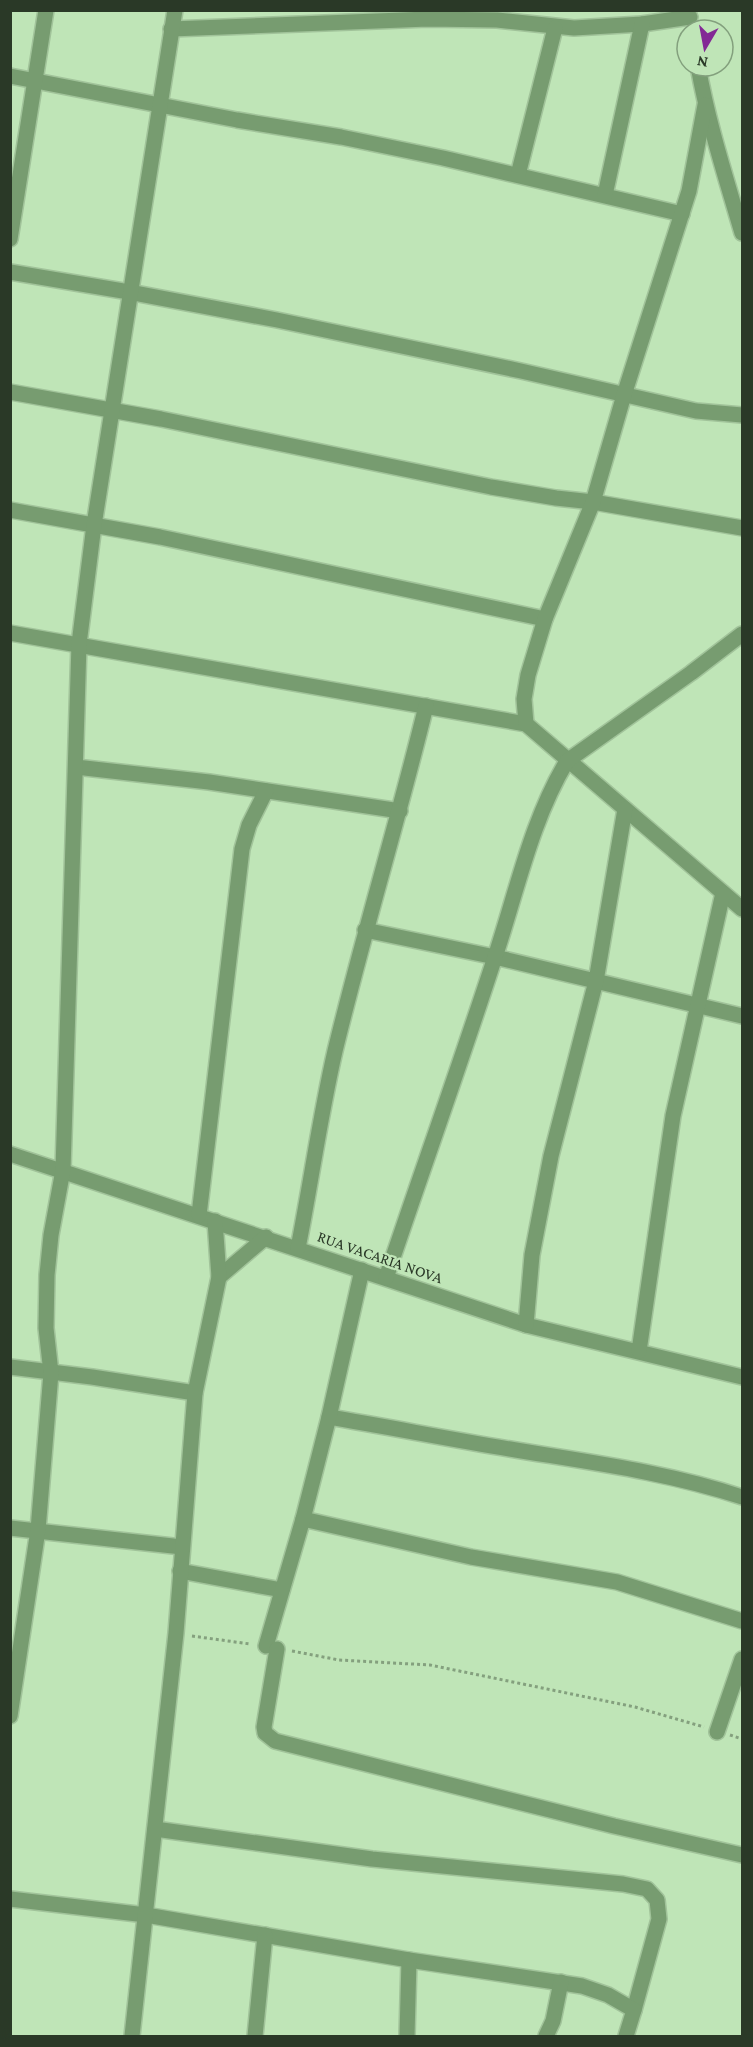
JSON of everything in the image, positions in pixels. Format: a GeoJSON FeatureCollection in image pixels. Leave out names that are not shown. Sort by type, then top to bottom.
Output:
{"type":"FeatureCollection","features":[{"type":"Feature","properties":{"kind":"street"},"geometry":{"type":"LineString","coordinates":[[10,239],[46,10]]}},
{"type":"Feature","properties":{"kind":"street"},"geometry":{"type":"LineString","coordinates":[[10,1716],[38,1530],[51,1373],[46,1328],[47,1275],[51,1235],[63,1170],[79,644],[111,410],[175,10]]}},
{"type":"Feature","properties":{"kind":"street"},"geometry":{"type":"LineString","coordinates":[[171,29],[359,16],[469,19],[532,23],[555,28],[675,21]]}},
{"type":"Feature","properties":{"kind":"street"},"geometry":{"type":"LineString","coordinates":[[605,195],[642,24]]}},
{"type":"Feature","properties":{"kind":"street"},"geometry":{"type":"LineString","coordinates":[[519,176],[555,28]]}},
{"type":"Feature","properties":{"kind":"street"},"geometry":{"type":"LineString","coordinates":[[10,76],[341,137],[682,214]]}},
{"type":"Feature","properties":{"kind":"street"},"geometry":{"type":"LineString","coordinates":[[700,78],[705,105],[742,233]]}},
{"type":"Feature","properties":{"kind":"street"},"geometry":{"type":"LineString","coordinates":[[526,724],[524,699],[528,675],[544,619],[593,502],[624,395],[689,191],[705,105]]}},
{"type":"Feature","properties":{"kind":"street"},"geometry":{"type":"LineString","coordinates":[[10,272],[277,320],[521,371],[696,411],[742,415]]}},
{"type":"Feature","properties":{"kind":"street"},"geometry":{"type":"LineString","coordinates":[[10,392],[111,410],[491,487],[742,528]]}},
{"type":"Feature","properties":{"kind":"street"},"geometry":{"type":"LineString","coordinates":[[10,510],[172,540],[544,619]]}},
{"type":"Feature","properties":{"kind":"street"},"geometry":{"type":"LineString","coordinates":[[10,633],[526,724],[742,909]]}},
{"type":"Feature","properties":{"kind":"street"},"geometry":{"type":"LineString","coordinates":[[386,1278],[495,957],[537,821],[556,779],[567,761],[742,634]]}},
{"type":"Feature","properties":{"kind":"street"},"geometry":{"type":"LineString","coordinates":[[298,1248],[334,1053],[426,706]]}},
{"type":"Feature","properties":{"kind":"street"},"geometry":{"type":"LineString","coordinates":[[76,767],[209,782],[400,811]]}},
{"type":"Feature","properties":{"kind":"street"},"geometry":{"type":"LineString","coordinates":[[199,1215],[242,849],[249,825],[266,791]]}},
{"type":"Feature","properties":{"kind":"street"},"geometry":{"type":"LineString","coordinates":[[526,1325],[532,1255],[550,1156],[596,981],[625,809]]}},
{"type":"Feature","properties":{"kind":"street"},"geometry":{"type":"LineString","coordinates":[[639,1351],[673,1116],[723,893]]}},
{"type":"Feature","properties":{"kind":"street"},"geometry":{"type":"LineString","coordinates":[[365,930],[495,957],[742,1016]]}},
{"type":"Feature","properties":{"kind":"street","name":"RUA VACARIA NOVA"},"geometry":{"type":"LineString","coordinates":[[10,1154],[526,1325],[742,1377]]}},
{"type":"Feature","properties":{"kind":"street"},"geometry":{"type":"LineString","coordinates":[[132,2037],[176,1634],[195,1393],[219,1277],[215,1221]]}},
{"type":"Feature","properties":{"kind":"street"},"geometry":{"type":"LineString","coordinates":[[219,1277],[266,1237]]}},
{"type":"Feature","properties":{"kind":"street"},"geometry":{"type":"LineString","coordinates":[[362,1270],[329,1417],[282,1590],[272,1647],[265,1733],[275,1741],[614,1826],[742,1855]]}},
{"type":"Feature","properties":{"kind":"street"},"geometry":{"type":"LineString","coordinates":[[10,1367],[195,1393]]}},
{"type":"Feature","properties":{"kind":"street"},"geometry":{"type":"LineString","coordinates":[[329,1417],[640,1470],[742,1497]]}},
{"type":"Feature","properties":{"kind":"street"},"geometry":{"type":"LineString","coordinates":[[303,1519],[471,1557],[617,1582],[666,1595],[742,1621]]}},
{"type":"Feature","properties":{"kind":"street"},"geometry":{"type":"LineString","coordinates":[[10,1527],[182,1547]]}},
{"type":"Feature","properties":{"kind":"street"},"geometry":{"type":"LineString","coordinates":[[180,1571],[282,1590]]}},
{"type":"Feature","properties":{"kind":"street"},"geometry":{"type":"LineString","coordinates":[[717,1732],[742,1659]]}},
{"type":"Feature","properties":{"kind":"street"},"geometry":{"type":"LineString","coordinates":[[155,1829],[372,1859],[623,1884],[647,1889],[657,1900],[658,1919],[626,2037]]}},
{"type":"Feature","properties":{"kind":"street"},"geometry":{"type":"LineString","coordinates":[[10,1899],[146,1915],[409,1960],[561,1982],[608,1995],[634,2010]]}},
{"type":"Feature","properties":{"kind":"street"},"geometry":{"type":"LineString","coordinates":[[255,2037],[265,1935]]}},
{"type":"Feature","properties":{"kind":"street"},"geometry":{"type":"LineString","coordinates":[[407,2037],[409,1960]]}},
{"type":"Feature","properties":{"kind":"street"},"geometry":{"type":"LineString","coordinates":[[546,2037],[553,2021],[561,1982]]}},
{"type":"Feature","properties":{"kind":"path"},"geometry":{"type":"LineString","coordinates":[[176,1634],[272,1647],[339,1660],[396,1662],[437,1667],[636,1707],[742,1739]]}}]}
